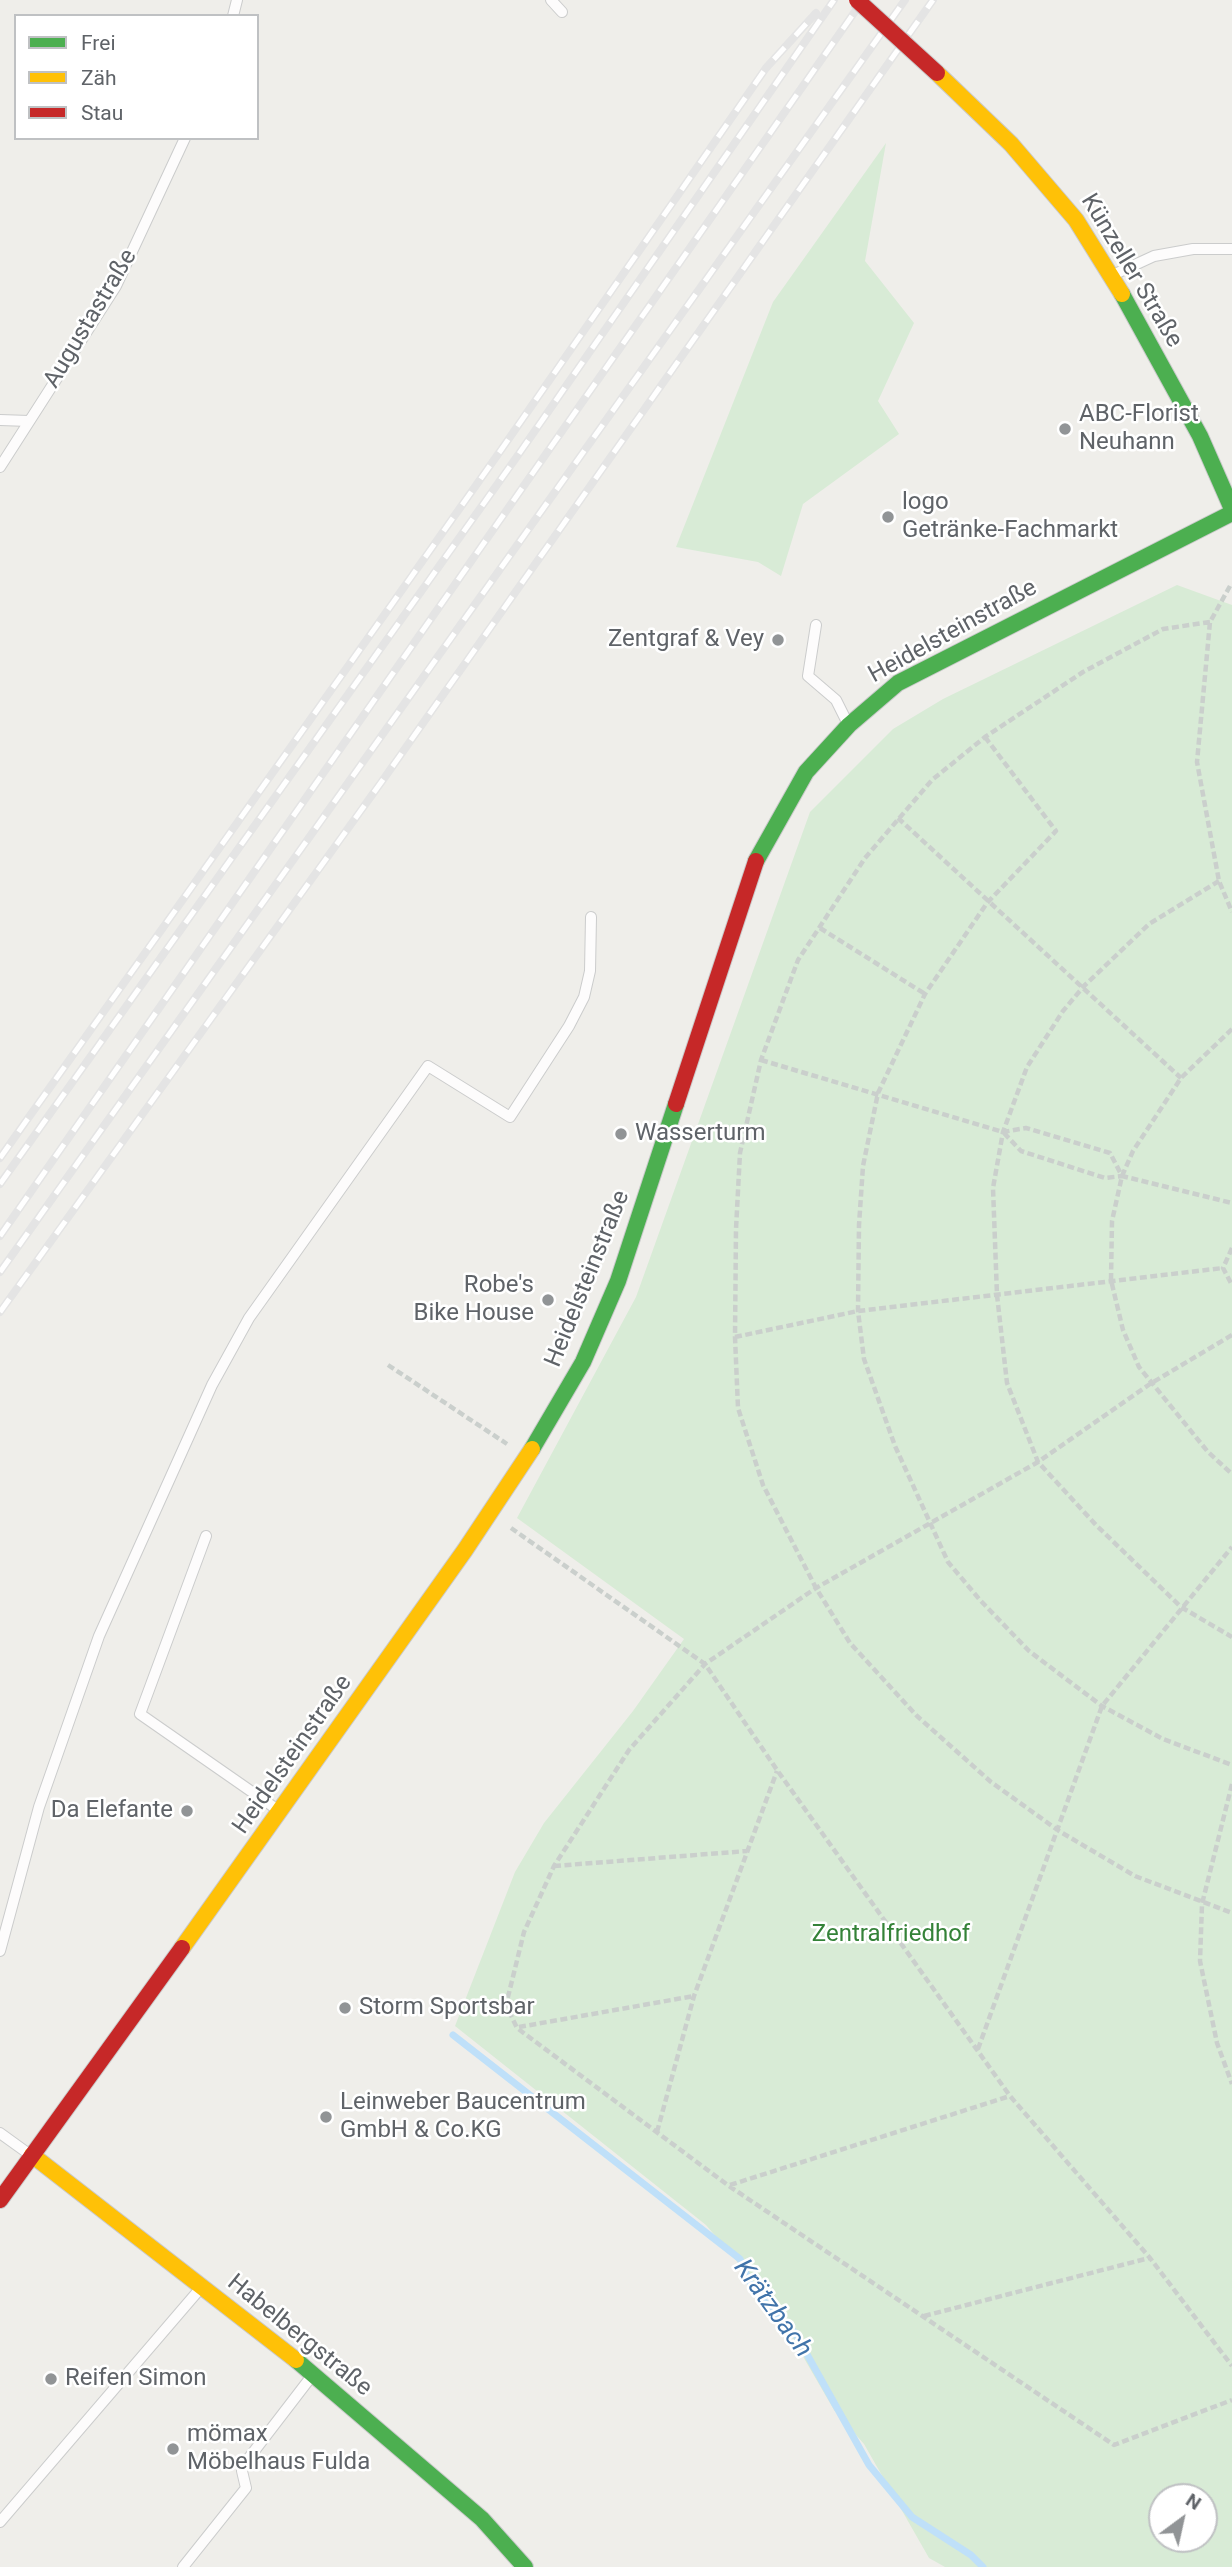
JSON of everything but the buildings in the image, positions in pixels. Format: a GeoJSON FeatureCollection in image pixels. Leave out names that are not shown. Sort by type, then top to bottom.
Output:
{"type":"FeatureCollection","features":[{"type":"Feature","properties":{"kind":"main road","name":"Künzeller Straße"},"geometry":{"type":"LineString","coordinates":[[857,0],[1011,144],[1069,209],[1112,275],[1200,436],[1232,511]]}},
{"type":"Feature","properties":{"kind":"main road","name":"Heidelsteinstraße"},"geometry":{"type":"LineString","coordinates":[[0,2200],[280,1812],[490,1513],[547,1426],[583,1362],[618,1281],[757,857],[806,772],[849,724],[898,683],[1232,511]]}},
{"type":"Feature","properties":{"kind":"main road","name":"Habelbergstraße"},"geometry":{"type":"LineString","coordinates":[[32,2155],[313,2374],[482,2519],[525,2567]]}},
{"type":"Feature","properties":{"kind":"lane"},"geometry":{"type":"LineString","coordinates":[[551,0],[562,12]]}},
{"type":"Feature","properties":{"kind":"lane","name":"Augustastraße"},"geometry":{"type":"LineString","coordinates":[[0,467],[116,286],[184,140]]}},
{"type":"Feature","properties":{"kind":"lane"},"geometry":{"type":"LineString","coordinates":[[1112,275],[1154,256],[1194,249],[1232,249]]}},
{"type":"Feature","properties":{"kind":"lane"},"geometry":{"type":"LineString","coordinates":[[0,420],[29,421]]}},
{"type":"Feature","properties":{"kind":"lane"},"geometry":{"type":"LineString","coordinates":[[816,625],[808,676],[836,700],[849,724]]}},
{"type":"Feature","properties":{"kind":"lane"},"geometry":{"type":"LineString","coordinates":[[0,1951],[38,1807],[99,1636],[206,1397],[249,1318],[428,1066],[510,1118],[569,1026],[584,997],[590,971],[591,917]]}},
{"type":"Feature","properties":{"kind":"lane"},"geometry":{"type":"LineString","coordinates":[[206,1536],[140,1714],[280,1812]]}},
{"type":"Feature","properties":{"kind":"lane"},"geometry":{"type":"LineString","coordinates":[[0,2133],[32,2155]]}},
{"type":"Feature","properties":{"kind":"lane"},"geometry":{"type":"LineString","coordinates":[[0,2522],[202,2287]]}},
{"type":"Feature","properties":{"kind":"lane"},"geometry":{"type":"LineString","coordinates":[[183,2567],[246,2488],[242,2471],[245,2463],[313,2374]]}},
{"type":"Feature","properties":{"kind":"path"},"geometry":{"type":"LineString","coordinates":[[1230,586],[1210,622],[1197,762],[1220,881],[1232,912]]}},
{"type":"Feature","properties":{"kind":"path"},"geometry":{"type":"LineString","coordinates":[[1210,622],[1163,629],[1083,672],[985,737],[932,780],[865,858],[798,960],[761,1060],[740,1153],[735,1337],[738,1408],[763,1485],[816,1588],[850,1643],[917,1716],[991,1782],[1059,1831],[1135,1876],[1202,1904],[1232,1913]]}},
{"type":"Feature","properties":{"kind":"path"},"geometry":{"type":"LineString","coordinates":[[985,737],[1056,831],[987,903],[925,994],[878,1093],[863,1166],[858,1311],[864,1359],[895,1446],[948,1562],[980,1600],[1029,1651],[1102,1706],[1163,1739],[1232,1765]]}},
{"type":"Feature","properties":{"kind":"path"},"geometry":{"type":"LineString","coordinates":[[898,818],[987,903],[1084,986],[1181,1078]]}},
{"type":"Feature","properties":{"kind":"path"},"geometry":{"type":"LineString","coordinates":[[1220,881],[1149,924],[1084,986],[1063,1011],[1027,1067],[1003,1132],[993,1188],[998,1295],[1007,1383],[1038,1462],[1096,1525],[1181,1607],[1232,1637]]}},
{"type":"Feature","properties":{"kind":"path"},"geometry":{"type":"LineString","coordinates":[[820,928],[925,994]]}},
{"type":"Feature","properties":{"kind":"path"},"geometry":{"type":"LineString","coordinates":[[1232,1029],[1181,1078],[1133,1151],[1122,1176],[1112,1221],[1111,1280],[1123,1330],[1139,1367],[1150,1384],[1208,1452],[1232,1474]]}},
{"type":"Feature","properties":{"kind":"path"},"geometry":{"type":"LineString","coordinates":[[761,1060],[1003,1132],[1026,1128],[1110,1153],[1122,1176]]}},
{"type":"Feature","properties":{"kind":"path"},"geometry":{"type":"LineString","coordinates":[[1003,1132],[1021,1151],[1105,1178],[1122,1176],[1232,1203]]}},
{"type":"Feature","properties":{"kind":"path"},"geometry":{"type":"LineString","coordinates":[[1223,1268],[1232,1248]]}},
{"type":"Feature","properties":{"kind":"path"},"geometry":{"type":"LineString","coordinates":[[735,1337],[858,1311],[1223,1268]]}},
{"type":"Feature","properties":{"kind":"path"},"geometry":{"type":"LineString","coordinates":[[1223,1268],[1232,1285]]}},
{"type":"Feature","properties":{"kind":"path"},"geometry":{"type":"LineString","coordinates":[[1232,1335],[1150,1384],[1038,1462],[816,1588],[705,1664],[629,1750],[554,1866],[524,1932],[506,2005],[517,2028],[729,2186],[1114,2445],[1232,2400]]}},
{"type":"Feature","properties":{"kind":"path"},"geometry":{"type":"LineString","coordinates":[[388,1365],[510,1446]]}},
{"type":"Feature","properties":{"kind":"path"},"geometry":{"type":"LineString","coordinates":[[505,1523],[705,1664],[777,1770],[1010,2096],[1150,2258],[1232,2366]]}},
{"type":"Feature","properties":{"kind":"path"},"geometry":{"type":"LineString","coordinates":[[978,2049],[1102,1706],[1232,1547]]}},
{"type":"Feature","properties":{"kind":"path"},"geometry":{"type":"LineString","coordinates":[[657,2132],[694,1996],[777,1770]]}},
{"type":"Feature","properties":{"kind":"path"},"geometry":{"type":"LineString","coordinates":[[1232,1784],[1202,1904],[1200,1961],[1217,2043],[1232,2084]]}},
{"type":"Feature","properties":{"kind":"path"},"geometry":{"type":"LineString","coordinates":[[554,1866],[747,1851]]}},
{"type":"Feature","properties":{"kind":"path"},"geometry":{"type":"LineString","coordinates":[[517,2028],[694,1996]]}},
{"type":"Feature","properties":{"kind":"path"},"geometry":{"type":"LineString","coordinates":[[729,2186],[1010,2096]]}},
{"type":"Feature","properties":{"kind":"path"},"geometry":{"type":"LineString","coordinates":[[923,2316],[1150,2258]]}},
{"type":"Feature","properties":{"kind":"green space"},"geometry":{"type":"Polygon","coordinates":[[[886,143],[865,261],[914,323],[878,401],[899,434],[803,504],[781,576],[758,562],[676,547],[773,302],[886,143]]]}},
{"type":"Feature","properties":{"kind":"green space","name":"Zentralfriedhof"},"geometry":{"type":"Polygon","coordinates":[[[1177,585],[1232,605],[1232,2567],[945,2567],[929,2558],[864,2444],[834,2410],[772,2303],[706,2225],[455,2026],[515,1872],[544,1823],[633,1711],[684,1639],[517,1518],[636,1297],[810,812],[893,729],[943,699],[1177,585]]]}},
{"type":"Feature","properties":{"kind":"waterway","name":"Krätzbach"},"geometry":{"type":"LineString","coordinates":[[453,2035],[740,2259],[753,2290],[795,2333],[869,2465],[912,2517],[971,2555],[983,2567]]}},
{"type":"Feature","properties":{"kind":"railway"},"geometry":{"type":"LineString","coordinates":[[0,1184],[516,458],[834,0]]}},
{"type":"Feature","properties":{"kind":"railway"},"geometry":{"type":"LineString","coordinates":[[0,1236],[863,0]]}},
{"type":"Feature","properties":{"kind":"railway"},"geometry":{"type":"LineString","coordinates":[[0,1272],[905,0]]}},
{"type":"Feature","properties":{"kind":"railway"},"geometry":{"type":"LineString","coordinates":[[0,1312],[385,777],[933,0]]}},
{"type":"Feature","properties":{"kind":"railway"},"geometry":{"type":"LineString","coordinates":[[0,1158],[501,450],[766,68],[816,13]]}},
{"type":"Feature","properties":{"kind":"traffic: fast"},"geometry":{"type":"LineString","coordinates":[[1122,294],[1200,436],[1232,509]]}},
{"type":"Feature","properties":{"kind":"traffic: fast"},"geometry":{"type":"LineString","coordinates":[[756,861],[806,772],[849,725],[898,683],[1232,513]]}},
{"type":"Feature","properties":{"kind":"traffic: fast"},"geometry":{"type":"LineString","coordinates":[[532,1449],[583,1362],[618,1281],[676,1104]]}},
{"type":"Feature","properties":{"kind":"traffic: fast"},"geometry":{"type":"LineString","coordinates":[[296,2360],[482,2519],[525,2567]]}},
{"type":"Feature","properties":{"kind":"traffic: slow"},"geometry":{"type":"LineString","coordinates":[[937,73],[1011,144],[1076,220],[1122,294]]}},
{"type":"Feature","properties":{"kind":"traffic: slow"},"geometry":{"type":"LineString","coordinates":[[182,1948],[465,1550],[532,1449]]}},
{"type":"Feature","properties":{"kind":"traffic: slow"},"geometry":{"type":"LineString","coordinates":[[32,2155],[296,2360]]}},
{"type":"Feature","properties":{"kind":"traffic: jam"},"geometry":{"type":"LineString","coordinates":[[857,0],[937,73]]}},
{"type":"Feature","properties":{"kind":"traffic: jam"},"geometry":{"type":"LineString","coordinates":[[676,1104],[756,861]]}},
{"type":"Feature","properties":{"kind":"traffic: jam"},"geometry":{"type":"LineString","coordinates":[[0,2200],[182,1948]]}},
{"type":"Feature","properties":{"kind":"place","name":"ABC-Florist Neuhann"},"geometry":{"type":"Point","coordinates":[1065,429]}},
{"type":"Feature","properties":{"kind":"place","name":"logo Getränke-Fachmarkt"},"geometry":{"type":"Point","coordinates":[888,517]}},
{"type":"Feature","properties":{"kind":"place","name":"Zentgraf & Vey"},"geometry":{"type":"Point","coordinates":[778,640]}},
{"type":"Feature","properties":{"kind":"place","name":"Wasserturm"},"geometry":{"type":"Point","coordinates":[621,1134]}},
{"type":"Feature","properties":{"kind":"place","name":"Robe's Bike House"},"geometry":{"type":"Point","coordinates":[548,1300]}},
{"type":"Feature","properties":{"kind":"place","name":"Da Elefante"},"geometry":{"type":"Point","coordinates":[187,1811]}},
{"type":"Feature","properties":{"kind":"place","name":"Storm Sportsbar"},"geometry":{"type":"Point","coordinates":[345,2008]}},
{"type":"Feature","properties":{"kind":"place","name":"Leinweber Baucentrum GmbH & Co.KG"},"geometry":{"type":"Point","coordinates":[326,2117]}},
{"type":"Feature","properties":{"kind":"place","name":"Reifen Simon"},"geometry":{"type":"Point","coordinates":[51,2379]}},
{"type":"Feature","properties":{"kind":"place","name":"mömax Möbelhaus Fulda"},"geometry":{"type":"Point","coordinates":[173,2449]}}]}
